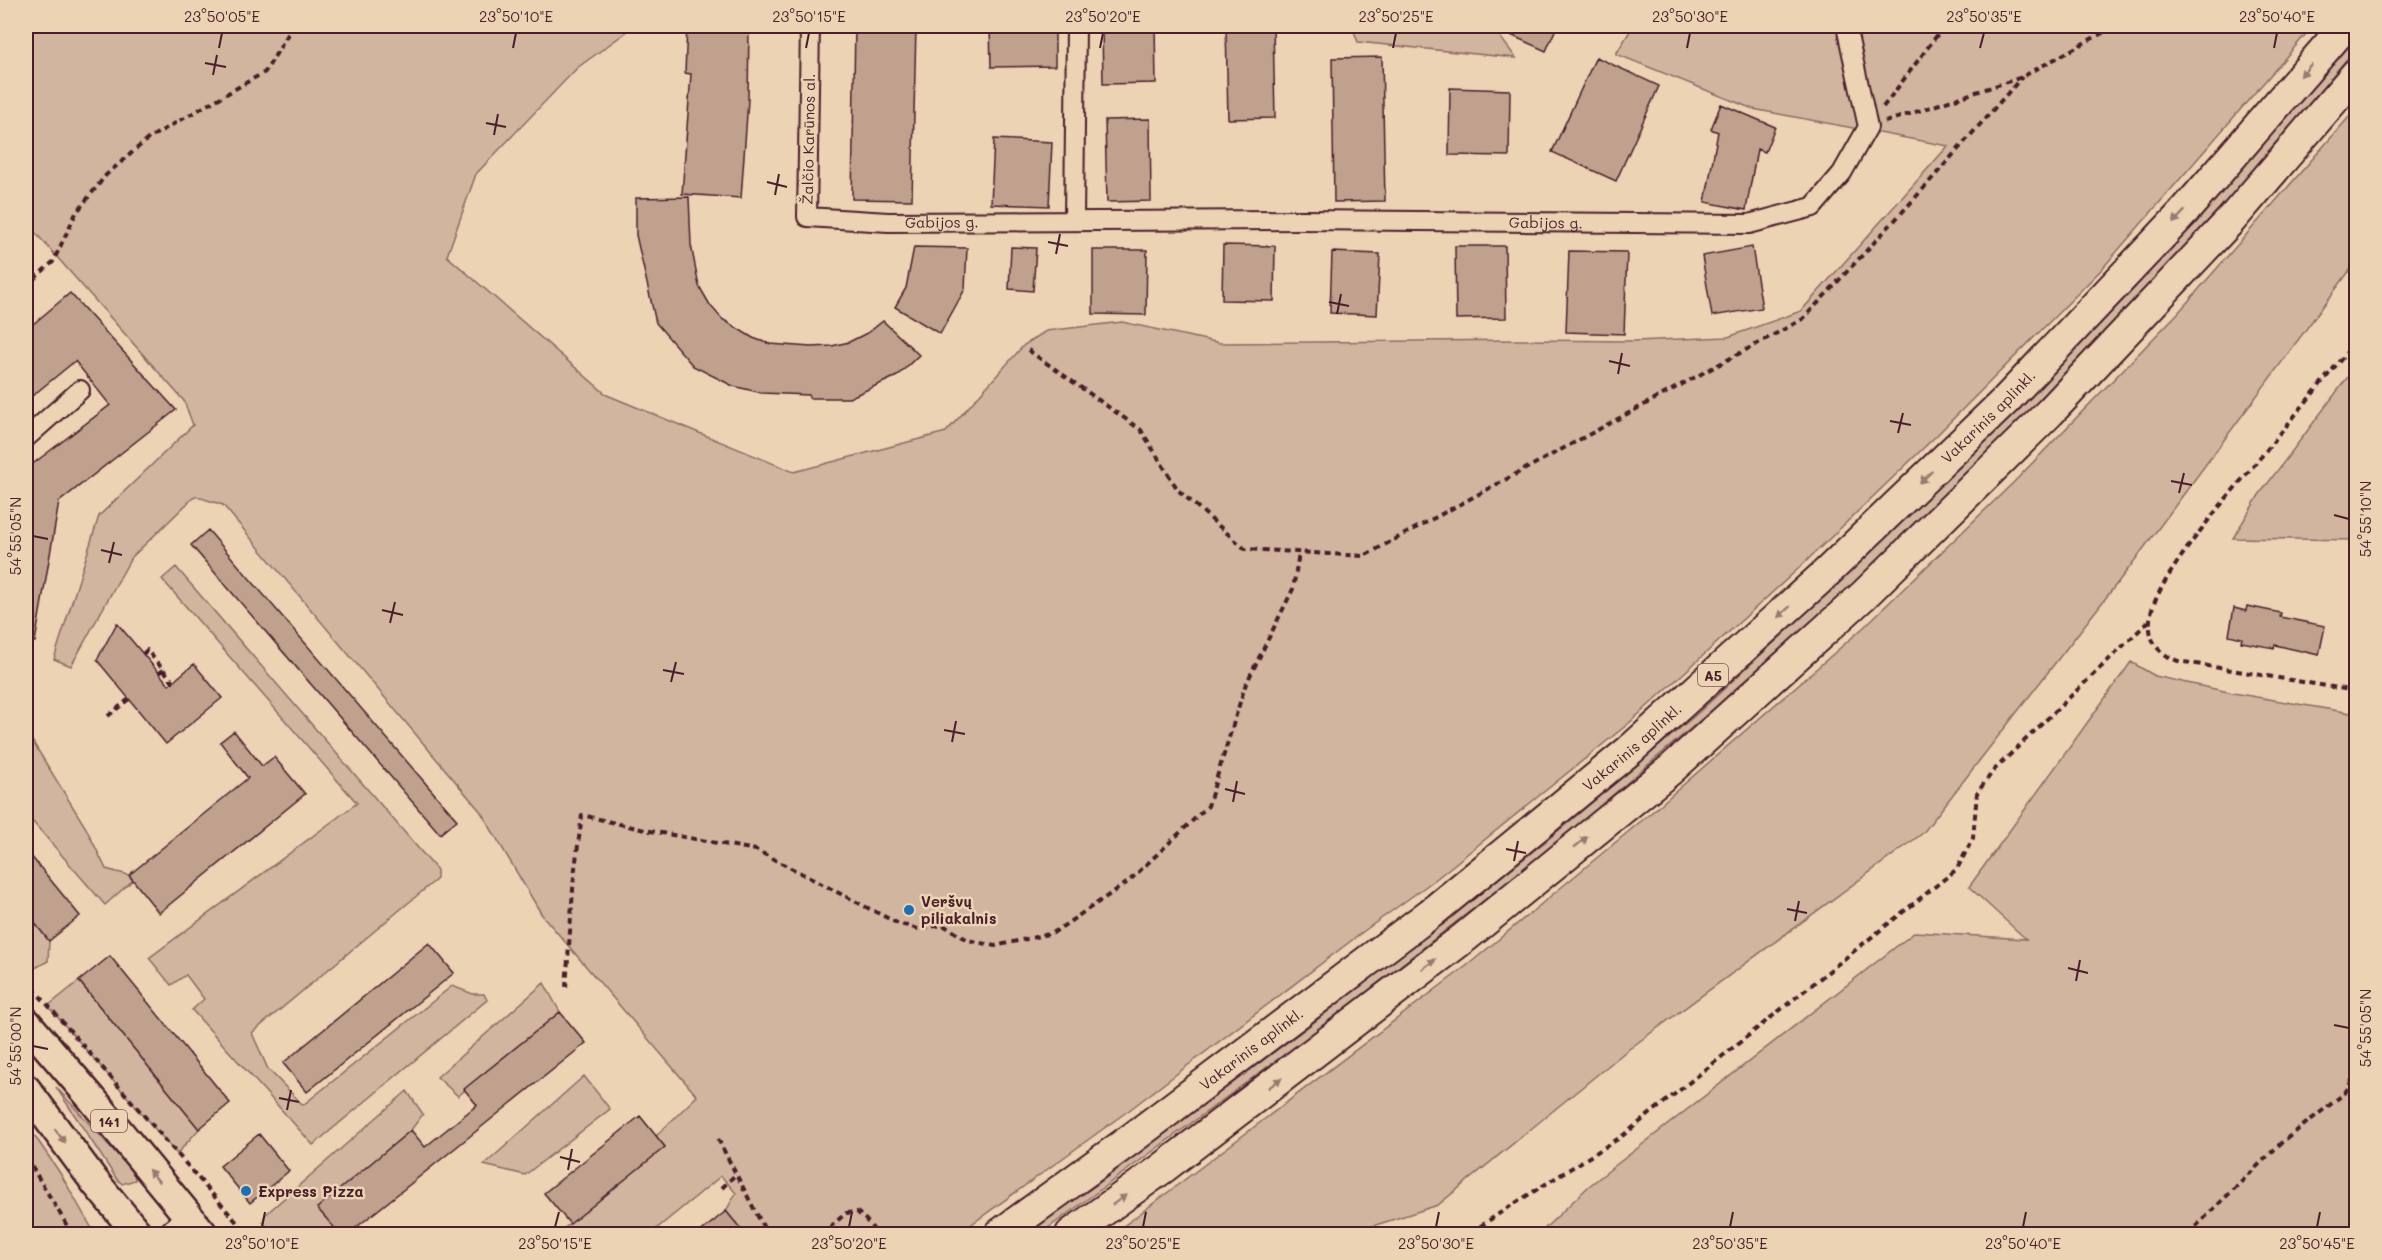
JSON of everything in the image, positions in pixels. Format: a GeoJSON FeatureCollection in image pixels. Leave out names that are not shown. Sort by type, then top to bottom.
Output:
{"type":"FeatureCollection","features":[{"type":"Feature","properties":{"kind":"highway","name":"Vakarinis aplinkl."},"geometry":{"type":"LineString","coordinates":[[1000,1234],[1131,1139],[1431,913],[1630,750],[1822,577],[2014,391],[2182,214],[2345,26]]}},
{"type":"Feature","properties":{"kind":"highway"},"geometry":{"type":"LineString","coordinates":[[1071,1234],[1163,1168],[1465,937],[1679,762],[1864,595],[2050,412],[2230,220],[2356,74]]}},
{"type":"Feature","properties":{"kind":"main road","name":"141"},"geometry":{"type":"LineString","coordinates":[[26,1022],[93,1100],[190,1230]]}},
{"type":"Feature","properties":{"kind":"main road"},"geometry":{"type":"LineString","coordinates":[[26,1089],[95,1182],[138,1234]]}},
{"type":"Feature","properties":{"kind":"street","name":"Žalčio Karūnos al."},"geometry":{"type":"LineString","coordinates":[[807,217],[810,26]]}},
{"type":"Feature","properties":{"kind":"street"},"geometry":{"type":"LineString","coordinates":[[1074,221],[1076,26]]}},
{"type":"Feature","properties":{"kind":"street"},"geometry":{"type":"LineString","coordinates":[[1846,26],[1868,127]]}},
{"type":"Feature","properties":{"kind":"street","name":"Gabijos g."},"geometry":{"type":"LineString","coordinates":[[807,217],[888,222],[1301,220],[1749,224],[1813,207],[1842,173],[1868,127]]}},
{"type":"Feature","properties":{"kind":"street"},"geometry":{"type":"LineString","coordinates":[[26,438],[80,390]]}},
{"type":"Feature","properties":{"kind":"path"},"geometry":{"type":"LineString","coordinates":[[26,286],[53,262],[76,213],[106,175],[149,138],[265,72],[293,26]]}},
{"type":"Feature","properties":{"kind":"path"},"geometry":{"type":"LineString","coordinates":[[1868,127],[1944,26]]}},
{"type":"Feature","properties":{"kind":"path"},"geometry":{"type":"LineString","coordinates":[[1868,127],[2022,77],[2115,26]]}},
{"type":"Feature","properties":{"kind":"path"},"geometry":{"type":"LineString","coordinates":[[1028,350],[1141,430],[1178,490],[1245,549],[1364,556],[1803,319],[2022,77]]}},
{"type":"Feature","properties":{"kind":"path"},"geometry":{"type":"LineString","coordinates":[[2356,341],[2195,537],[2157,595],[2150,620],[2154,643],[2163,655],[2178,661],[2356,691]]}},
{"type":"Feature","properties":{"kind":"path"},"geometry":{"type":"LineString","coordinates":[[566,987],[574,876],[582,815],[645,830],[756,849],[897,923],[918,929],[942,925],[968,940],[995,946],[1053,933],[1128,882],[1208,807],[1245,686],[1293,589],[1299,552]]}},
{"type":"Feature","properties":{"kind":"path"},"geometry":{"type":"LineString","coordinates":[[1473,1234],[1479,1227],[1509,1207],[1621,1137],[1957,869],[1973,838],[1977,793],[1994,770],[2150,620]]}},
{"type":"Feature","properties":{"kind":"path"},"geometry":{"type":"LineString","coordinates":[[142,654],[147,650],[176,685]]}},
{"type":"Feature","properties":{"kind":"path"},"geometry":{"type":"LineString","coordinates":[[159,673],[164,670]]}},
{"type":"Feature","properties":{"kind":"path"},"geometry":{"type":"LineString","coordinates":[[108,716],[129,699]]}},
{"type":"Feature","properties":{"kind":"path"},"geometry":{"type":"LineString","coordinates":[[26,980],[246,1234]]}},
{"type":"Feature","properties":{"kind":"path"},"geometry":{"type":"LineString","coordinates":[[2188,1234],[2281,1143],[2345,1093],[2356,1073]]}},
{"type":"Feature","properties":{"kind":"path"},"geometry":{"type":"LineString","coordinates":[[718,1139],[767,1234]]}},
{"type":"Feature","properties":{"kind":"path"},"geometry":{"type":"LineString","coordinates":[[26,1157],[70,1234]]}},
{"type":"Feature","properties":{"kind":"path"},"geometry":{"type":"LineString","coordinates":[[722,1188],[736,1174]]}},
{"type":"Feature","properties":{"kind":"path"},"geometry":{"type":"LineString","coordinates":[[822,1234],[846,1213],[857,1212],[867,1220],[877,1234]]}},
{"type":"Feature","properties":{"kind":"shaded area"},"geometry":{"type":"Polygon","coordinates":[[[26,26],[628,26],[625,33],[577,68],[476,174],[447,256],[607,395],[794,472],[946,432],[1024,345],[1046,331],[1122,322],[1220,343],[1635,341],[1728,337],[1801,311],[1948,146],[1753,109],[1616,54],[1633,26],[2313,26],[2101,270],[1936,436],[1798,569],[1628,724],[1436,879],[1132,1108],[958,1234],[745,1234],[726,1211],[736,1193],[721,1176],[650,1234],[557,1234],[665,1147],[656,1136],[697,1096],[542,915],[481,812],[223,505],[195,496],[131,558],[71,666],[54,659],[99,516],[193,425],[184,401],[26,222],[26,26]]]}},
{"type":"Feature","properties":{"kind":"shaded area"},"geometry":{"type":"Polygon","coordinates":[[[1352,26],[1495,26],[1495,30],[1516,58],[1358,42],[1352,26]]]}},
{"type":"Feature","properties":{"kind":"shaded area"},"geometry":{"type":"Polygon","coordinates":[[[2356,34],[2356,48],[2251,173],[2135,304],[1840,596],[1704,717],[1551,848],[1318,1030],[1040,1234],[1024,1234],[1095,1186],[1313,1023],[1545,842],[1698,713],[1982,445],[2128,295],[2241,170],[2356,34]]]}},
{"type":"Feature","properties":{"kind":"shaded area"},"geometry":{"type":"Polygon","coordinates":[[[2356,109],[2356,262],[2129,568],[1923,833],[1625,1052],[1438,1205],[1348,1234],[1113,1234],[1469,964],[1652,812],[1864,627],[2014,482],[2178,313],[2356,109]]]}},
{"type":"Feature","properties":{"kind":"shaded area"},"geometry":{"type":"Polygon","coordinates":[[[2356,366],[2356,540],[2233,538],[2259,495],[2356,366]]]}},
{"type":"Feature","properties":{"kind":"shaded area"},"geometry":{"type":"Polygon","coordinates":[[[176,567],[437,870],[437,879],[252,1033],[268,1069],[303,1105],[452,986],[473,994],[484,994],[487,1000],[313,1145],[192,1010],[204,999],[186,975],[171,985],[149,958],[357,803],[162,579],[176,567]]]}},
{"type":"Feature","properties":{"kind":"shaded area"},"geometry":{"type":"Polygon","coordinates":[[[2131,662],[2155,676],[2233,693],[2356,714],[2356,1234],[1539,1234],[1589,1186],[1915,932],[2026,939],[1969,887],[2131,662]]]}},
{"type":"Feature","properties":{"kind":"shaded area"},"geometry":{"type":"Polygon","coordinates":[[[31,739],[86,828],[106,869],[128,875],[133,880],[105,905],[26,814],[26,741],[31,739]]]}},
{"type":"Feature","properties":{"kind":"shaded area"},"geometry":{"type":"Polygon","coordinates":[[[26,912],[49,941],[48,961],[26,973],[26,912]]]}},
{"type":"Feature","properties":{"kind":"shaded area"},"geometry":{"type":"Polygon","coordinates":[[[79,981],[199,1129],[177,1154],[48,1006],[79,981]]]}},
{"type":"Feature","properties":{"kind":"shaded area"},"geometry":{"type":"Polygon","coordinates":[[[544,983],[560,1012],[458,1096],[437,1077],[544,983]]]}},
{"type":"Feature","properties":{"kind":"shaded area"},"geometry":{"type":"Polygon","coordinates":[[[584,1076],[610,1109],[525,1175],[484,1165],[584,1076]]]}},
{"type":"Feature","properties":{"kind":"shaded area"},"geometry":{"type":"Polygon","coordinates":[[[56,1087],[134,1173],[135,1180],[122,1184],[116,1178],[56,1087]]]}},
{"type":"Feature","properties":{"kind":"shaded area"},"geometry":{"type":"Polygon","coordinates":[[[407,1091],[423,1114],[411,1130],[318,1208],[340,1234],[273,1234],[263,1222],[265,1215],[407,1091]]]}},
{"type":"Feature","properties":{"kind":"shaded area"},"geometry":{"type":"Polygon","coordinates":[[[26,1123],[60,1173],[95,1234],[26,1234],[26,1123]]]}},
{"type":"Feature","properties":{"kind":"building"},"geometry":{"type":"Polygon","coordinates":[[[687,26],[749,26],[748,100],[741,198],[682,194],[691,74],[685,73],[687,26]]]}},
{"type":"Feature","properties":{"kind":"building"},"geometry":{"type":"Polygon","coordinates":[[[855,26],[916,26],[912,200],[852,199],[855,26]]]}},
{"type":"Feature","properties":{"kind":"building"},"geometry":{"type":"Polygon","coordinates":[[[990,26],[1055,26],[1055,66],[991,67],[990,26]]]}},
{"type":"Feature","properties":{"kind":"building"},"geometry":{"type":"Polygon","coordinates":[[[1102,26],[1155,26],[1156,83],[1103,84],[1102,26]]]}},
{"type":"Feature","properties":{"kind":"building"},"geometry":{"type":"Polygon","coordinates":[[[1226,26],[1273,26],[1275,118],[1228,119],[1226,26]]]}},
{"type":"Feature","properties":{"kind":"building"},"geometry":{"type":"Polygon","coordinates":[[[1491,26],[1557,26],[1546,51],[1491,26]]]}},
{"type":"Feature","properties":{"kind":"building"},"geometry":{"type":"Polygon","coordinates":[[[1382,57],[1385,201],[1334,202],[1332,58],[1382,57]]]}},
{"type":"Feature","properties":{"kind":"building"},"geometry":{"type":"Polygon","coordinates":[[[1596,57],[1659,86],[1616,181],[1552,152],[1596,57]]]}},
{"type":"Feature","properties":{"kind":"building"},"geometry":{"type":"Polygon","coordinates":[[[1450,88],[1510,90],[1509,156],[1449,155],[1450,88]]]}},
{"type":"Feature","properties":{"kind":"building"},"geometry":{"type":"Polygon","coordinates":[[[1721,104],[1775,127],[1765,152],[1757,149],[1746,210],[1705,202],[1718,132],[1711,129],[1721,104]]]}},
{"type":"Feature","properties":{"kind":"building"},"geometry":{"type":"Polygon","coordinates":[[[1150,119],[1151,201],[1107,202],[1105,120],[1150,119]]]}},
{"type":"Feature","properties":{"kind":"building"},"geometry":{"type":"Polygon","coordinates":[[[994,139],[1052,142],[1049,206],[991,204],[994,139]]]}},
{"type":"Feature","properties":{"kind":"building"},"geometry":{"type":"Polygon","coordinates":[[[689,197],[691,245],[699,286],[710,305],[722,319],[753,338],[770,344],[811,347],[849,342],[869,332],[883,321],[919,355],[897,376],[849,398],[809,398],[809,395],[762,393],[733,386],[693,366],[656,323],[636,235],[636,198],[689,197]]]}},
{"type":"Feature","properties":{"kind":"building"},"geometry":{"type":"Polygon","coordinates":[[[1223,245],[1275,246],[1274,301],[1222,300],[1223,245]]]}},
{"type":"Feature","properties":{"kind":"building"},"geometry":{"type":"Polygon","coordinates":[[[1455,246],[1505,246],[1506,318],[1456,319],[1455,246]]]}},
{"type":"Feature","properties":{"kind":"building"},"geometry":{"type":"Polygon","coordinates":[[[914,247],[967,248],[965,289],[940,334],[895,307],[906,288],[914,247]]]}},
{"type":"Feature","properties":{"kind":"building"},"geometry":{"type":"Polygon","coordinates":[[[1011,247],[1036,248],[1033,291],[1009,289],[1011,247]]]}},
{"type":"Feature","properties":{"kind":"building"},"geometry":{"type":"Polygon","coordinates":[[[1752,247],[1762,308],[1712,316],[1702,256],[1752,247]]]}},
{"type":"Feature","properties":{"kind":"building"},"geometry":{"type":"Polygon","coordinates":[[[1093,250],[1147,250],[1146,315],[1093,314],[1093,250]]]}},
{"type":"Feature","properties":{"kind":"building"},"geometry":{"type":"Polygon","coordinates":[[[1569,251],[1627,252],[1624,334],[1566,332],[1569,251]]]}},
{"type":"Feature","properties":{"kind":"building"},"geometry":{"type":"Polygon","coordinates":[[[1332,252],[1380,254],[1377,315],[1330,313],[1332,252]]]}},
{"type":"Feature","properties":{"kind":"building"},"geometry":{"type":"Polygon","coordinates":[[[70,293],[176,410],[59,502],[35,642],[26,641],[26,469],[110,405],[75,361],[26,401],[26,330],[70,293]]]}},
{"type":"Feature","properties":{"kind":"building"},"geometry":{"type":"Polygon","coordinates":[[[208,530],[457,820],[440,834],[191,545],[208,530]]]}},
{"type":"Feature","properties":{"kind":"building"},"geometry":{"type":"Polygon","coordinates":[[[2247,606],[2281,613],[2280,617],[2325,626],[2319,655],[2275,645],[2274,648],[2241,642],[2242,638],[2229,635],[2234,608],[2246,611],[2247,606]]]}},
{"type":"Feature","properties":{"kind":"building"},"geometry":{"type":"Polygon","coordinates":[[[117,623],[169,685],[194,664],[222,698],[166,744],[97,660],[117,623]]]}},
{"type":"Feature","properties":{"kind":"building"},"geometry":{"type":"Polygon","coordinates":[[[234,731],[262,766],[274,757],[305,794],[159,913],[129,875],[248,778],[220,742],[234,731]]]}},
{"type":"Feature","properties":{"kind":"building"},"geometry":{"type":"Polygon","coordinates":[[[26,850],[80,916],[49,941],[26,912],[26,850]]]}},
{"type":"Feature","properties":{"kind":"building"},"geometry":{"type":"Polygon","coordinates":[[[429,943],[454,973],[307,1092],[283,1063],[429,943]]]}},
{"type":"Feature","properties":{"kind":"building"},"geometry":{"type":"Polygon","coordinates":[[[110,956],[230,1103],[199,1129],[79,981],[110,956]]]}},
{"type":"Feature","properties":{"kind":"building"},"geometry":{"type":"Polygon","coordinates":[[[560,1012],[586,1043],[348,1234],[340,1234],[317,1208],[411,1130],[425,1147],[477,1105],[464,1089],[560,1012]]]}},
{"type":"Feature","properties":{"kind":"building"},"geometry":{"type":"Polygon","coordinates":[[[640,1116],[665,1147],[570,1224],[544,1193],[640,1116]]]}},
{"type":"Feature","properties":{"kind":"building"},"geometry":{"type":"Polygon","coordinates":[[[259,1134],[289,1171],[250,1203],[220,1166],[259,1134]]]}},
{"type":"Feature","properties":{"kind":"building"},"geometry":{"type":"Polygon","coordinates":[[[726,1211],[745,1234],[698,1234],[726,1211]]]}},
{"type":"Feature","properties":{"kind":"place","name":"Veršvų piliakalnis"},"geometry":{"type":"Point","coordinates":[909,910]}},
{"type":"Feature","properties":{"kind":"place","name":"Express Pizza"},"geometry":{"type":"Point","coordinates":[246,1191]}}]}
